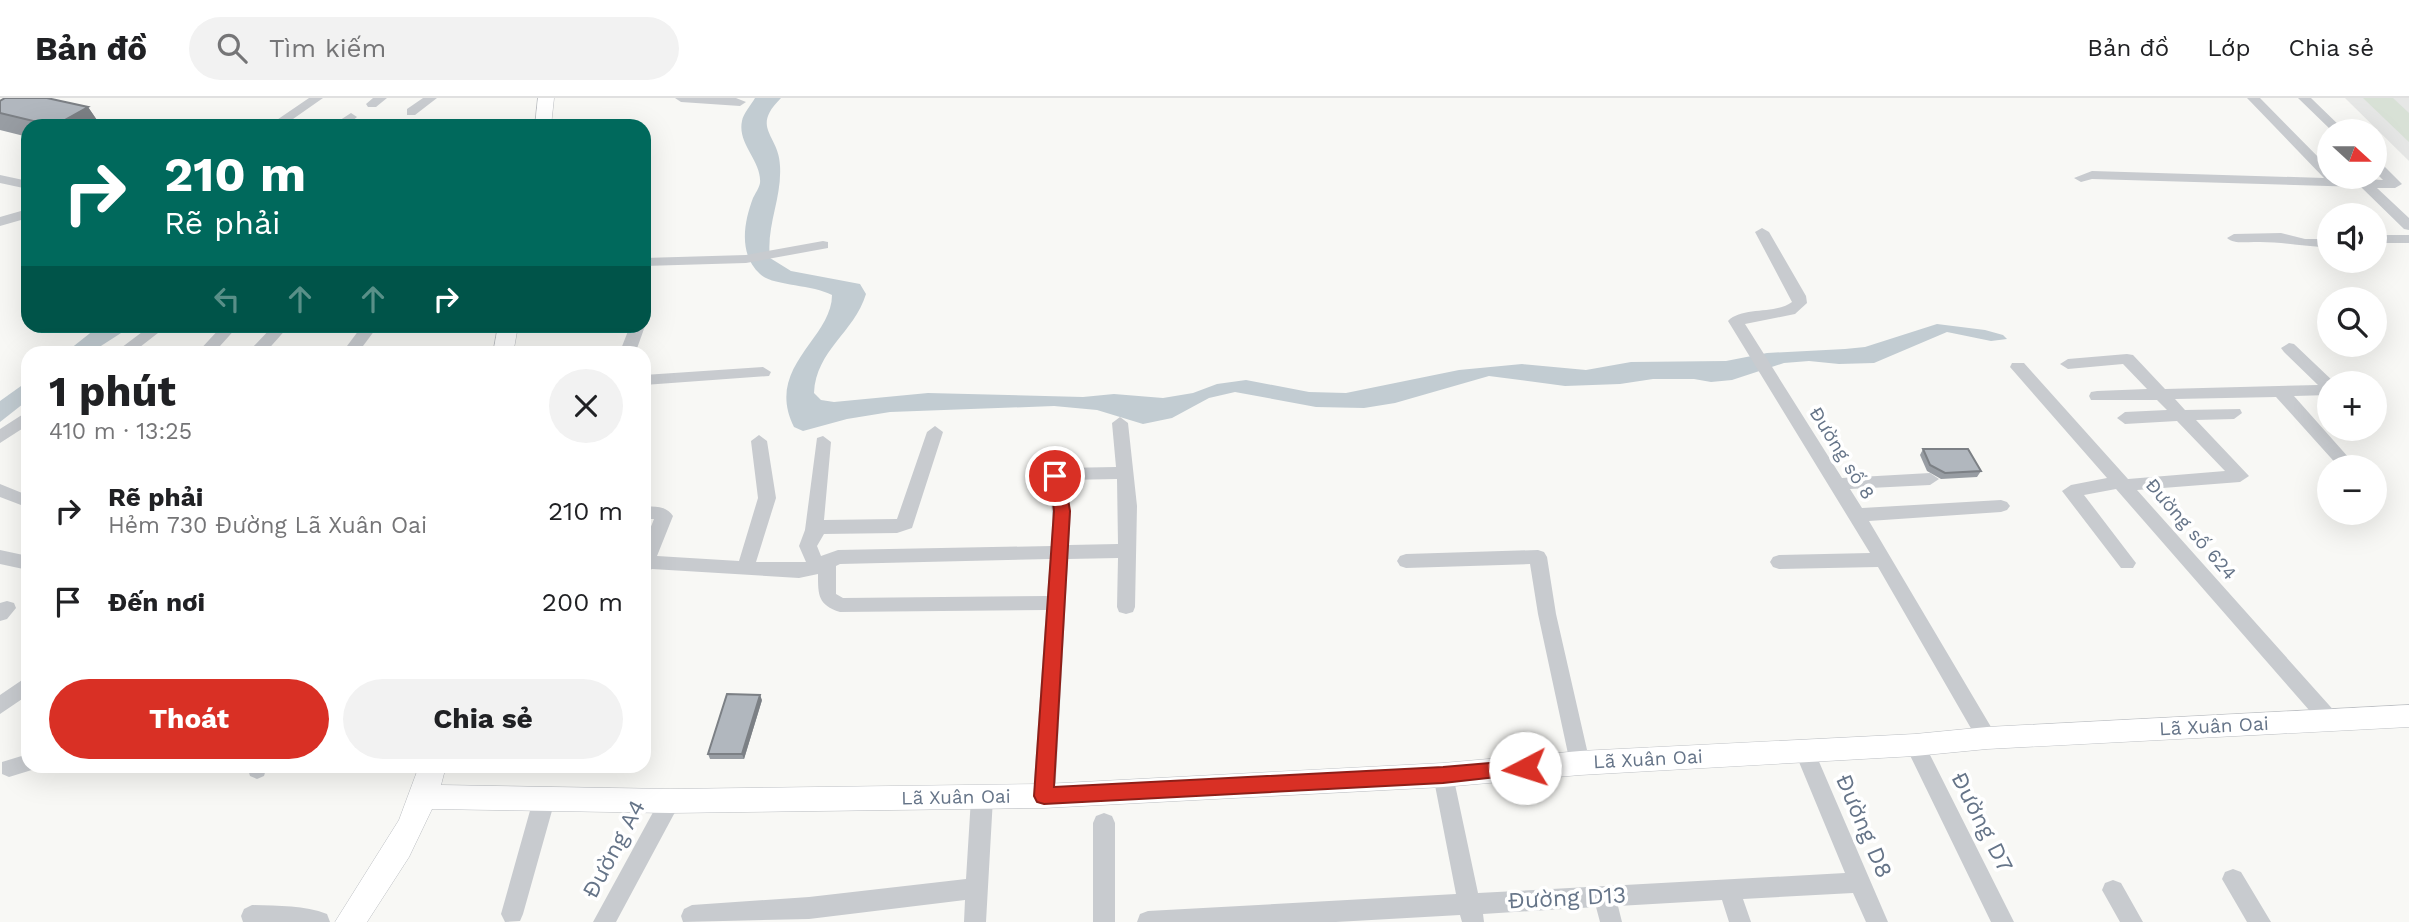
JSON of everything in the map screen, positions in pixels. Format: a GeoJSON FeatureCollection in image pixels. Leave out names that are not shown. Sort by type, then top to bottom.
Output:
{"type":"FeatureCollection","features":[{"type":"Feature","properties":{"kind":"main road"},"geometry":{"type":"LineString","coordinates":[[544,119],[546,98]]}},
{"type":"Feature","properties":{"kind":"main road","name":"Lã Xuân Oai"},"geometry":{"type":"LineString","coordinates":[[425,797],[670,801],[1044,796],[1443,775],[1580,763],[1915,745],[1987,737],[2409,716]]}},
{"type":"Feature","properties":{"kind":"main road"},"geometry":{"type":"LineString","coordinates":[[350,922],[383,874],[425,797],[431,773]]}},
{"type":"Feature","properties":{"kind":"street"},"geometry":{"type":"LineString","coordinates":[[285,119],[317,98]]}},
{"type":"Feature","properties":{"kind":"street"},"geometry":{"type":"LineString","coordinates":[[411,112],[431,98]]}},
{"type":"Feature","properties":{"kind":"street"},"geometry":{"type":"LineString","coordinates":[[681,98],[738,104]]}},
{"type":"Feature","properties":{"kind":"street"},"geometry":{"type":"LineString","coordinates":[[2253,98],[2317,163]]}},
{"type":"Feature","properties":{"kind":"street"},"geometry":{"type":"LineString","coordinates":[[2304,98],[2326,119]]}},
{"type":"Feature","properties":{"kind":"street"},"geometry":{"type":"LineString","coordinates":[[2081,178],[2092,175],[2317,178]]}},
{"type":"Feature","properties":{"kind":"street"},"geometry":{"type":"LineString","coordinates":[[2387,176],[2395,184],[2387,184]]}},
{"type":"Feature","properties":{"kind":"street"},"geometry":{"type":"LineString","coordinates":[[0,178],[21,183]]}},
{"type":"Feature","properties":{"kind":"street"},"geometry":{"type":"LineString","coordinates":[[2371,189],[2409,226]]}},
{"type":"Feature","properties":{"kind":"street"},"geometry":{"type":"LineString","coordinates":[[0,222],[21,216]]}},
{"type":"Feature","properties":{"kind":"street","name":"Đường số 8"},"geometry":{"type":"LineString","coordinates":[[1762,232],[1799,296],[1800,303],[1790,311],[1737,319],[1757,351],[1766,372],[1857,515],[1987,737]]}},
{"type":"Feature","properties":{"kind":"street"},"geometry":{"type":"LineString","coordinates":[[2234,238],[2281,237],[2317,243]]}},
{"type":"Feature","properties":{"kind":"street"},"geometry":{"type":"LineString","coordinates":[[2387,239],[2409,239]]}},
{"type":"Feature","properties":{"kind":"street"},"geometry":{"type":"LineString","coordinates":[[651,262],[742,259],[822,246]]}},
{"type":"Feature","properties":{"kind":"street"},"geometry":{"type":"LineString","coordinates":[[131,346],[149,333]]}},
{"type":"Feature","properties":{"kind":"street"},"geometry":{"type":"LineString","coordinates":[[210,346],[223,333]]}},
{"type":"Feature","properties":{"kind":"street"},"geometry":{"type":"LineString","coordinates":[[262,346],[275,333]]}},
{"type":"Feature","properties":{"kind":"street"},"geometry":{"type":"LineString","coordinates":[[2289,348],[2317,376]]}},
{"type":"Feature","properties":{"kind":"street"},"geometry":{"type":"LineString","coordinates":[[2068,364],[2127,359],[2240,475],[2123,483],[2071,491],[2127,563]]}},
{"type":"Feature","properties":{"kind":"street","name":"Đường số 624"},"geometry":{"type":"LineString","coordinates":[[2018,367],[2330,720]]}},
{"type":"Feature","properties":{"kind":"street"},"geometry":{"type":"LineString","coordinates":[[651,380],[763,372]]}},
{"type":"Feature","properties":{"kind":"street"},"geometry":{"type":"LineString","coordinates":[[2097,397],[2317,389]]}},
{"type":"Feature","properties":{"kind":"street"},"geometry":{"type":"LineString","coordinates":[[2280,391],[2338,455]]}},
{"type":"Feature","properties":{"kind":"street"},"geometry":{"type":"LineString","coordinates":[[2125,418],[2234,413]]}},
{"type":"Feature","properties":{"kind":"street"},"geometry":{"type":"LineString","coordinates":[[6,433],[21,422]]}},
{"type":"Feature","properties":{"kind":"street"},"geometry":{"type":"LineString","coordinates":[[1120,423],[1128,506],[1126,607]]}},
{"type":"Feature","properties":{"kind":"street"},"geometry":{"type":"LineString","coordinates":[[814,530],[823,527],[897,526],[906,523],[935,432]]}},
{"type":"Feature","properties":{"kind":"street"},"geometry":{"type":"LineString","coordinates":[[745,569],[767,498],[759,441]]}},
{"type":"Feature","properties":{"kind":"street"},"geometry":{"type":"LineString","coordinates":[[824,442],[814,530],[808,546],[822,564],[827,597],[839,605],[1057,603]]}},
{"type":"Feature","properties":{"kind":"street"},"geometry":{"type":"LineString","coordinates":[[1044,796],[1062,511],[1059,493],[1053,484],[1055,476],[1125,473]]}},
{"type":"Feature","properties":{"kind":"street"},"geometry":{"type":"LineString","coordinates":[[1837,484],[1930,479]]}},
{"type":"Feature","properties":{"kind":"street"},"geometry":{"type":"LineString","coordinates":[[0,490],[21,499]]}},
{"type":"Feature","properties":{"kind":"street"},"geometry":{"type":"LineString","coordinates":[[1857,515],[2001,506]]}},
{"type":"Feature","properties":{"kind":"street"},"geometry":{"type":"LineString","coordinates":[[651,512],[664,516],[651,549]]}},
{"type":"Feature","properties":{"kind":"street"},"geometry":{"type":"LineString","coordinates":[[651,564],[799,571],[838,557],[1127,551]]}},
{"type":"Feature","properties":{"kind":"street"},"geometry":{"type":"LineString","coordinates":[[0,557],[21,562]]}},
{"type":"Feature","properties":{"kind":"street"},"geometry":{"type":"LineString","coordinates":[[1406,561],[1538,557],[1547,614],[1580,763]]}},
{"type":"Feature","properties":{"kind":"street"},"geometry":{"type":"LineString","coordinates":[[1779,562],[1883,560]]}},
{"type":"Feature","properties":{"kind":"street"},"geometry":{"type":"LineString","coordinates":[[0,706],[21,690]]}},
{"type":"Feature","properties":{"kind":"street","name":"Đường D7"},"geometry":{"type":"LineString","coordinates":[[1915,745],[2003,922]]}},
{"type":"Feature","properties":{"kind":"street","name":"Đường D8"},"geometry":{"type":"LineString","coordinates":[[1804,750],[1877,922]]}},
{"type":"Feature","properties":{"kind":"street"},"geometry":{"type":"LineString","coordinates":[[1443,775],[1471,913]]}},
{"type":"Feature","properties":{"kind":"street"},"geometry":{"type":"LineString","coordinates":[[975,922],[982,798]]}},
{"type":"Feature","properties":{"kind":"street"},"geometry":{"type":"LineString","coordinates":[[512,914],[544,800]]}},
{"type":"Feature","properties":{"kind":"street","name":"Đường A4"},"geometry":{"type":"LineString","coordinates":[[604,922],[670,801]]}},
{"type":"Feature","properties":{"kind":"street"},"geometry":{"type":"LineString","coordinates":[[1104,823],[1104,922]]}},
{"type":"Feature","properties":{"kind":"street"},"geometry":{"type":"LineString","coordinates":[[2233,879],[2260,922]]}},
{"type":"Feature","properties":{"kind":"street","name":"Đường D13"},"geometry":{"type":"LineString","coordinates":[[1148,922],[1471,913],[1604,896],[1860,881]]}},
{"type":"Feature","properties":{"kind":"street"},"geometry":{"type":"LineString","coordinates":[[692,916],[812,914],[977,888]]}},
{"type":"Feature","properties":{"kind":"street"},"geometry":{"type":"LineString","coordinates":[[1729,889],[1740,922]]}},
{"type":"Feature","properties":{"kind":"street"},"geometry":{"type":"LineString","coordinates":[[2113,890],[2132,922]]}},
{"type":"Feature","properties":{"kind":"street"},"geometry":{"type":"LineString","coordinates":[[1604,896],[1611,922]]}},
{"type":"Feature","properties":{"kind":"street"},"geometry":{"type":"LineString","coordinates":[[252,916],[287,916],[319,922]]}},
{"type":"Feature","properties":{"kind":"shaded area"},"geometry":{"type":"Polygon","coordinates":[[[755,98],[781,98],[772,109],[767,125],[780,166],[779,189],[770,235],[770,258],[791,271],[860,284],[866,294],[853,320],[821,365],[814,393],[821,400],[834,402],[928,393],[1083,397],[1114,394],[1163,398],[1193,393],[1217,384],[1246,380],[1309,392],[1346,393],[1459,370],[1522,364],[1586,370],[1631,362],[1726,361],[1767,353],[1865,347],[1937,324],[1985,330],[2003,335],[2007,339],[1991,341],[1947,332],[1874,363],[1784,363],[1732,380],[1711,382],[1694,379],[1653,379],[1620,384],[1565,386],[1489,376],[1395,403],[1364,408],[1316,407],[1235,392],[1209,398],[1172,418],[1143,424],[1097,410],[1054,406],[890,412],[847,419],[803,431],[794,427],[787,406],[787,387],[793,370],[822,326],[832,295],[766,278],[748,257],[745,227],[760,175],[741,129],[744,115],[755,98]]]}},
{"type":"Feature","properties":{"kind":"shaded area"},"geometry":{"type":"Polygon","coordinates":[[[2345,98],[2409,98],[2409,161],[2387,139],[2387,119],[2366,119],[2345,98]]]}},
{"type":"Feature","properties":{"kind":"shaded area"},"geometry":{"type":"Polygon","coordinates":[[[2363,98],[2393,98],[2409,113],[2409,142],[2387,119],[2363,98]]]}},
{"type":"Feature","properties":{"kind":"shaded area"},"geometry":{"type":"Polygon","coordinates":[[[90,333],[121,333],[101,346],[74,346],[90,333]]]}},
{"type":"Feature","properties":{"kind":"shaded area"},"geometry":{"type":"Polygon","coordinates":[[[21,386],[21,406],[0,422],[0,401],[21,386]]]}},
{"type":"Feature","properties":{"kind":"building"},"geometry":{"type":"Polygon","coordinates":[[[5,98],[47,98],[88,107],[67,119],[25,119],[0,113],[0,101],[5,98]]]}},
{"type":"Feature","properties":{"kind":"building"},"geometry":{"type":"Polygon","coordinates":[[[1923,449],[1968,449],[1981,471],[1945,473],[1930,465],[1923,449]]]}},
{"type":"Feature","properties":{"kind":"building"},"geometry":{"type":"Polygon","coordinates":[[[727,694],[760,695],[742,754],[708,754],[727,694]]]}},
{"type":"Feature","properties":{"kind":"route"},"geometry":{"type":"LineString","coordinates":[[1055,476],[1053,484],[1059,493],[1062,511],[1044,796],[1443,775],[1525,768]]}}]}
